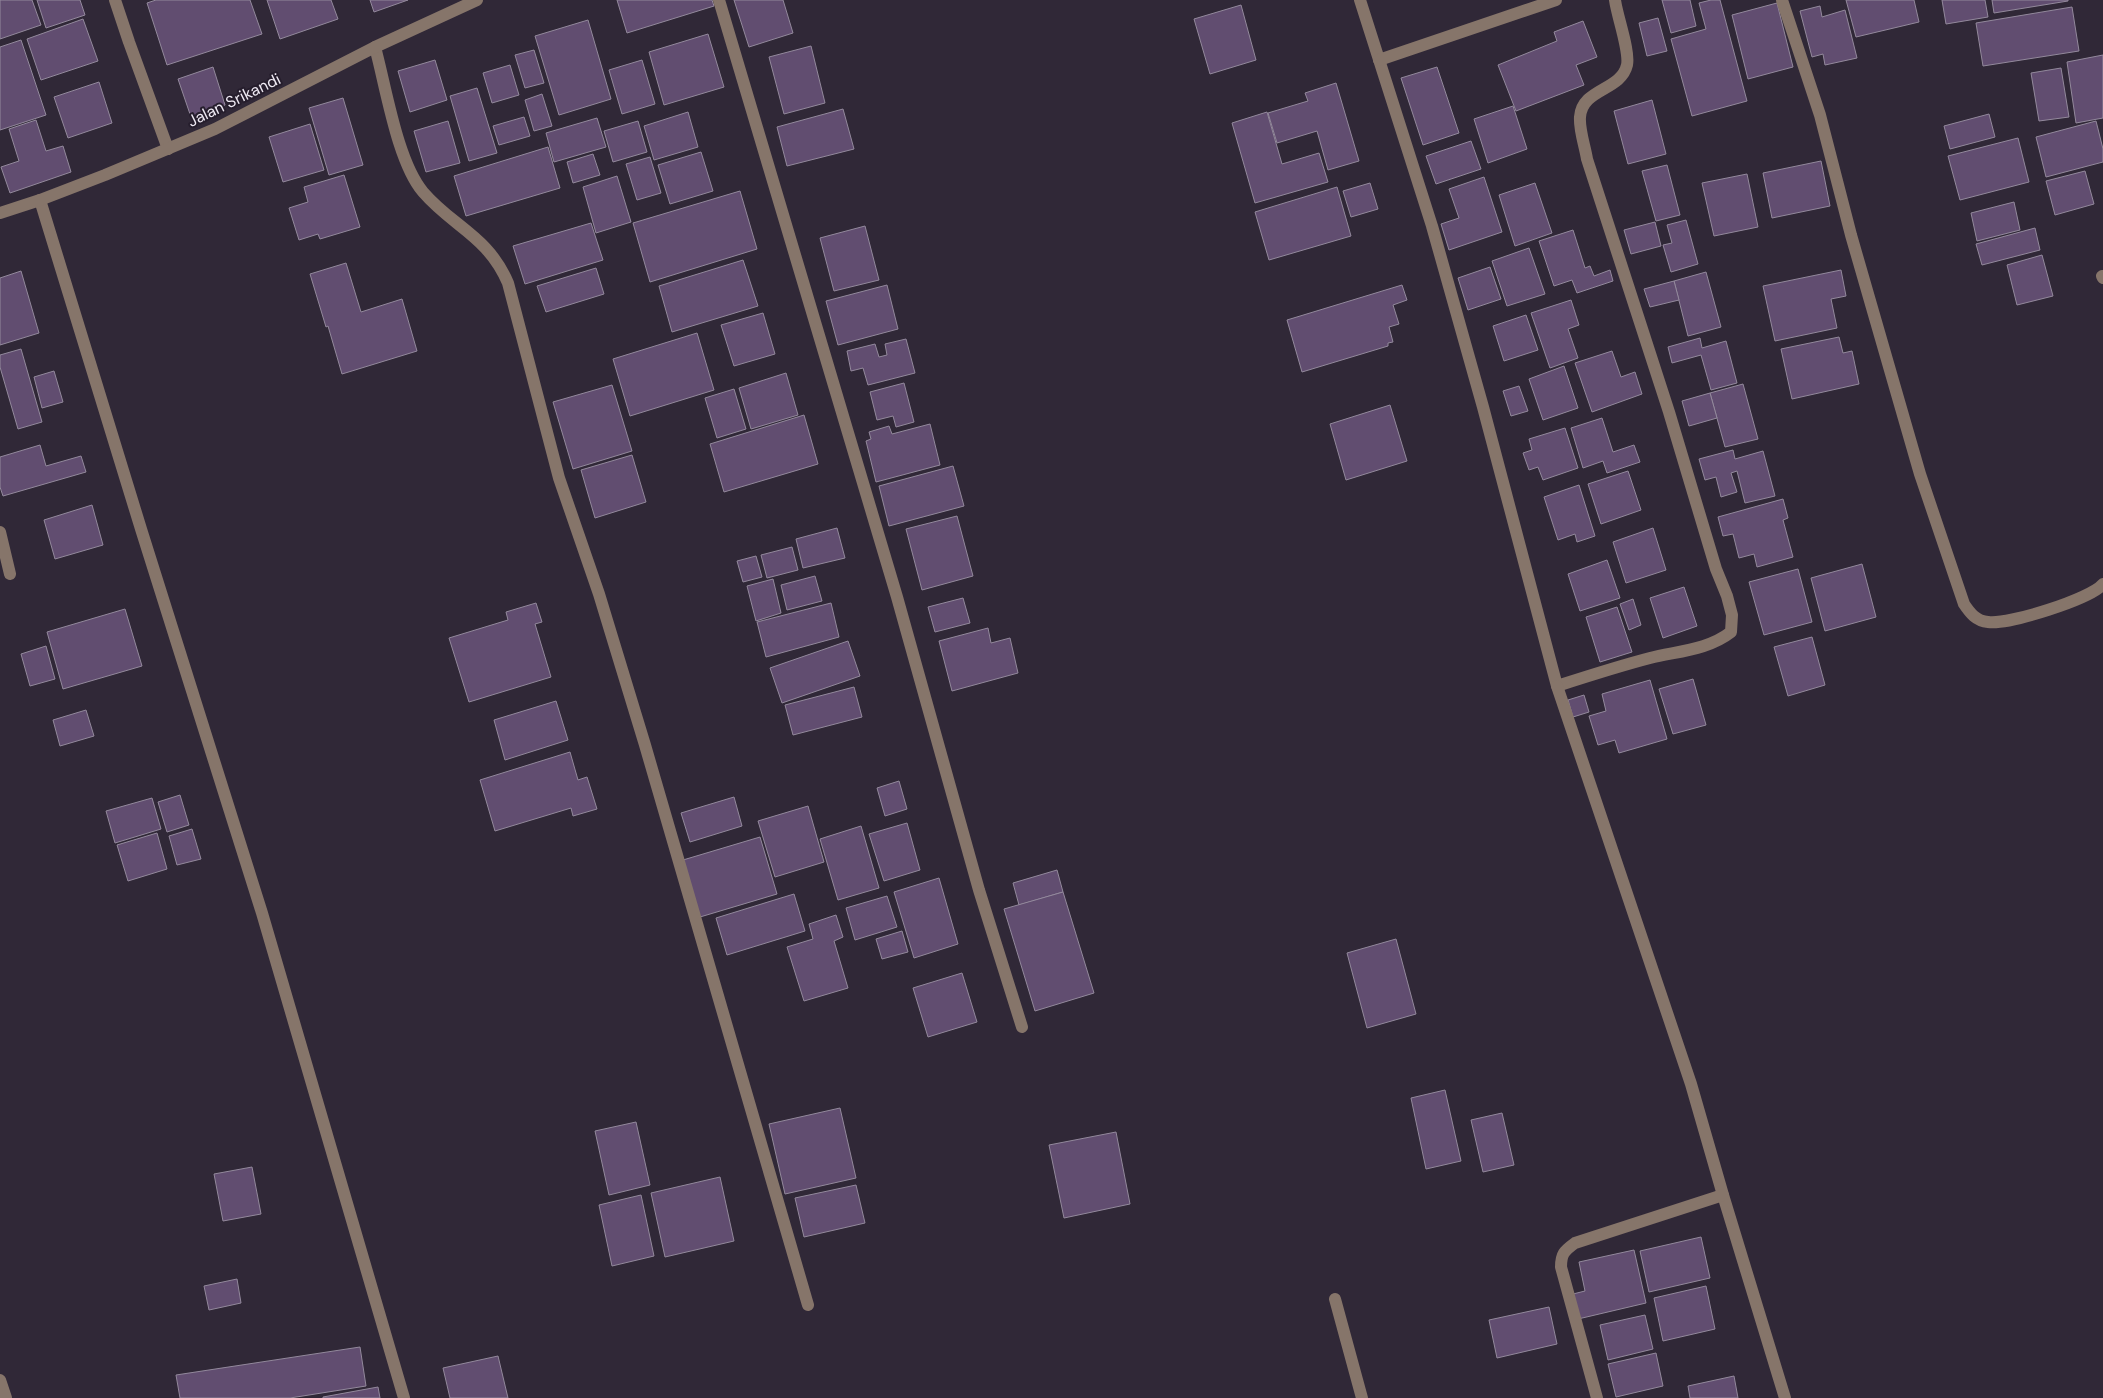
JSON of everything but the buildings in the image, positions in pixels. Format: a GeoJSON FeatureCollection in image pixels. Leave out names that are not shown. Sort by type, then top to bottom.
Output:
{"type":"FeatureCollection","features":[{"type":"Feature","properties":{"kind":"street"},"geometry":{"type":"LineString","coordinates":[[116,0],[129,42],[168,149]]}},
{"type":"Feature","properties":{"kind":"street","name":"Jalan Srikandi"},"geometry":{"type":"LineString","coordinates":[[0,213],[40,200],[215,129],[375,47],[477,0]]}},
{"type":"Feature","properties":{"kind":"street"},"geometry":{"type":"LineString","coordinates":[[719,0],[894,588],[979,890],[1022,1027]]}},
{"type":"Feature","properties":{"kind":"street"},"geometry":{"type":"LineString","coordinates":[[1360,0],[1432,226],[1557,686],[1692,1084],[1723,1195],[1785,1398]]}},
{"type":"Feature","properties":{"kind":"street"},"geometry":{"type":"LineString","coordinates":[[1379,60],[1556,0]]}},
{"type":"Feature","properties":{"kind":"street"},"geometry":{"type":"LineString","coordinates":[[1557,686],[1619,666],[1702,647],[1722,639],[1731,632],[1733,624],[1727,596],[1716,569],[1669,412],[1587,159],[1582,136],[1580,118],[1583,104],[1592,95],[1608,86],[1623,74],[1627,63],[1615,0]]}},
{"type":"Feature","properties":{"kind":"street"},"geometry":{"type":"LineString","coordinates":[[1782,0],[1820,115],[1851,234],[1920,474],[1964,604],[1976,618],[1986,622],[1997,622],[2029,615],[2063,604],[2095,591],[2103,584]]}},
{"type":"Feature","properties":{"kind":"street"},"geometry":{"type":"LineString","coordinates":[[375,47],[402,151],[412,174],[422,190],[440,210],[488,249],[501,266],[508,283],[556,469],[596,586],[651,764],[808,1305]]}},
{"type":"Feature","properties":{"kind":"street"},"geometry":{"type":"LineString","coordinates":[[40,200],[262,913],[404,1398]]}},
{"type":"Feature","properties":{"kind":"street"},"geometry":{"type":"LineString","coordinates":[[0,532],[10,574]]}},
{"type":"Feature","properties":{"kind":"street"},"geometry":{"type":"LineString","coordinates":[[1597,1398],[1561,1267],[1561,1256],[1564,1250],[1575,1243],[1723,1195]]}},
{"type":"Feature","properties":{"kind":"street"},"geometry":{"type":"LineString","coordinates":[[1335,1299],[1362,1398]]}},
{"type":"Feature","properties":{"kind":"street"},"geometry":{"type":"LineString","coordinates":[[0,1380],[6,1398]]}}]}
